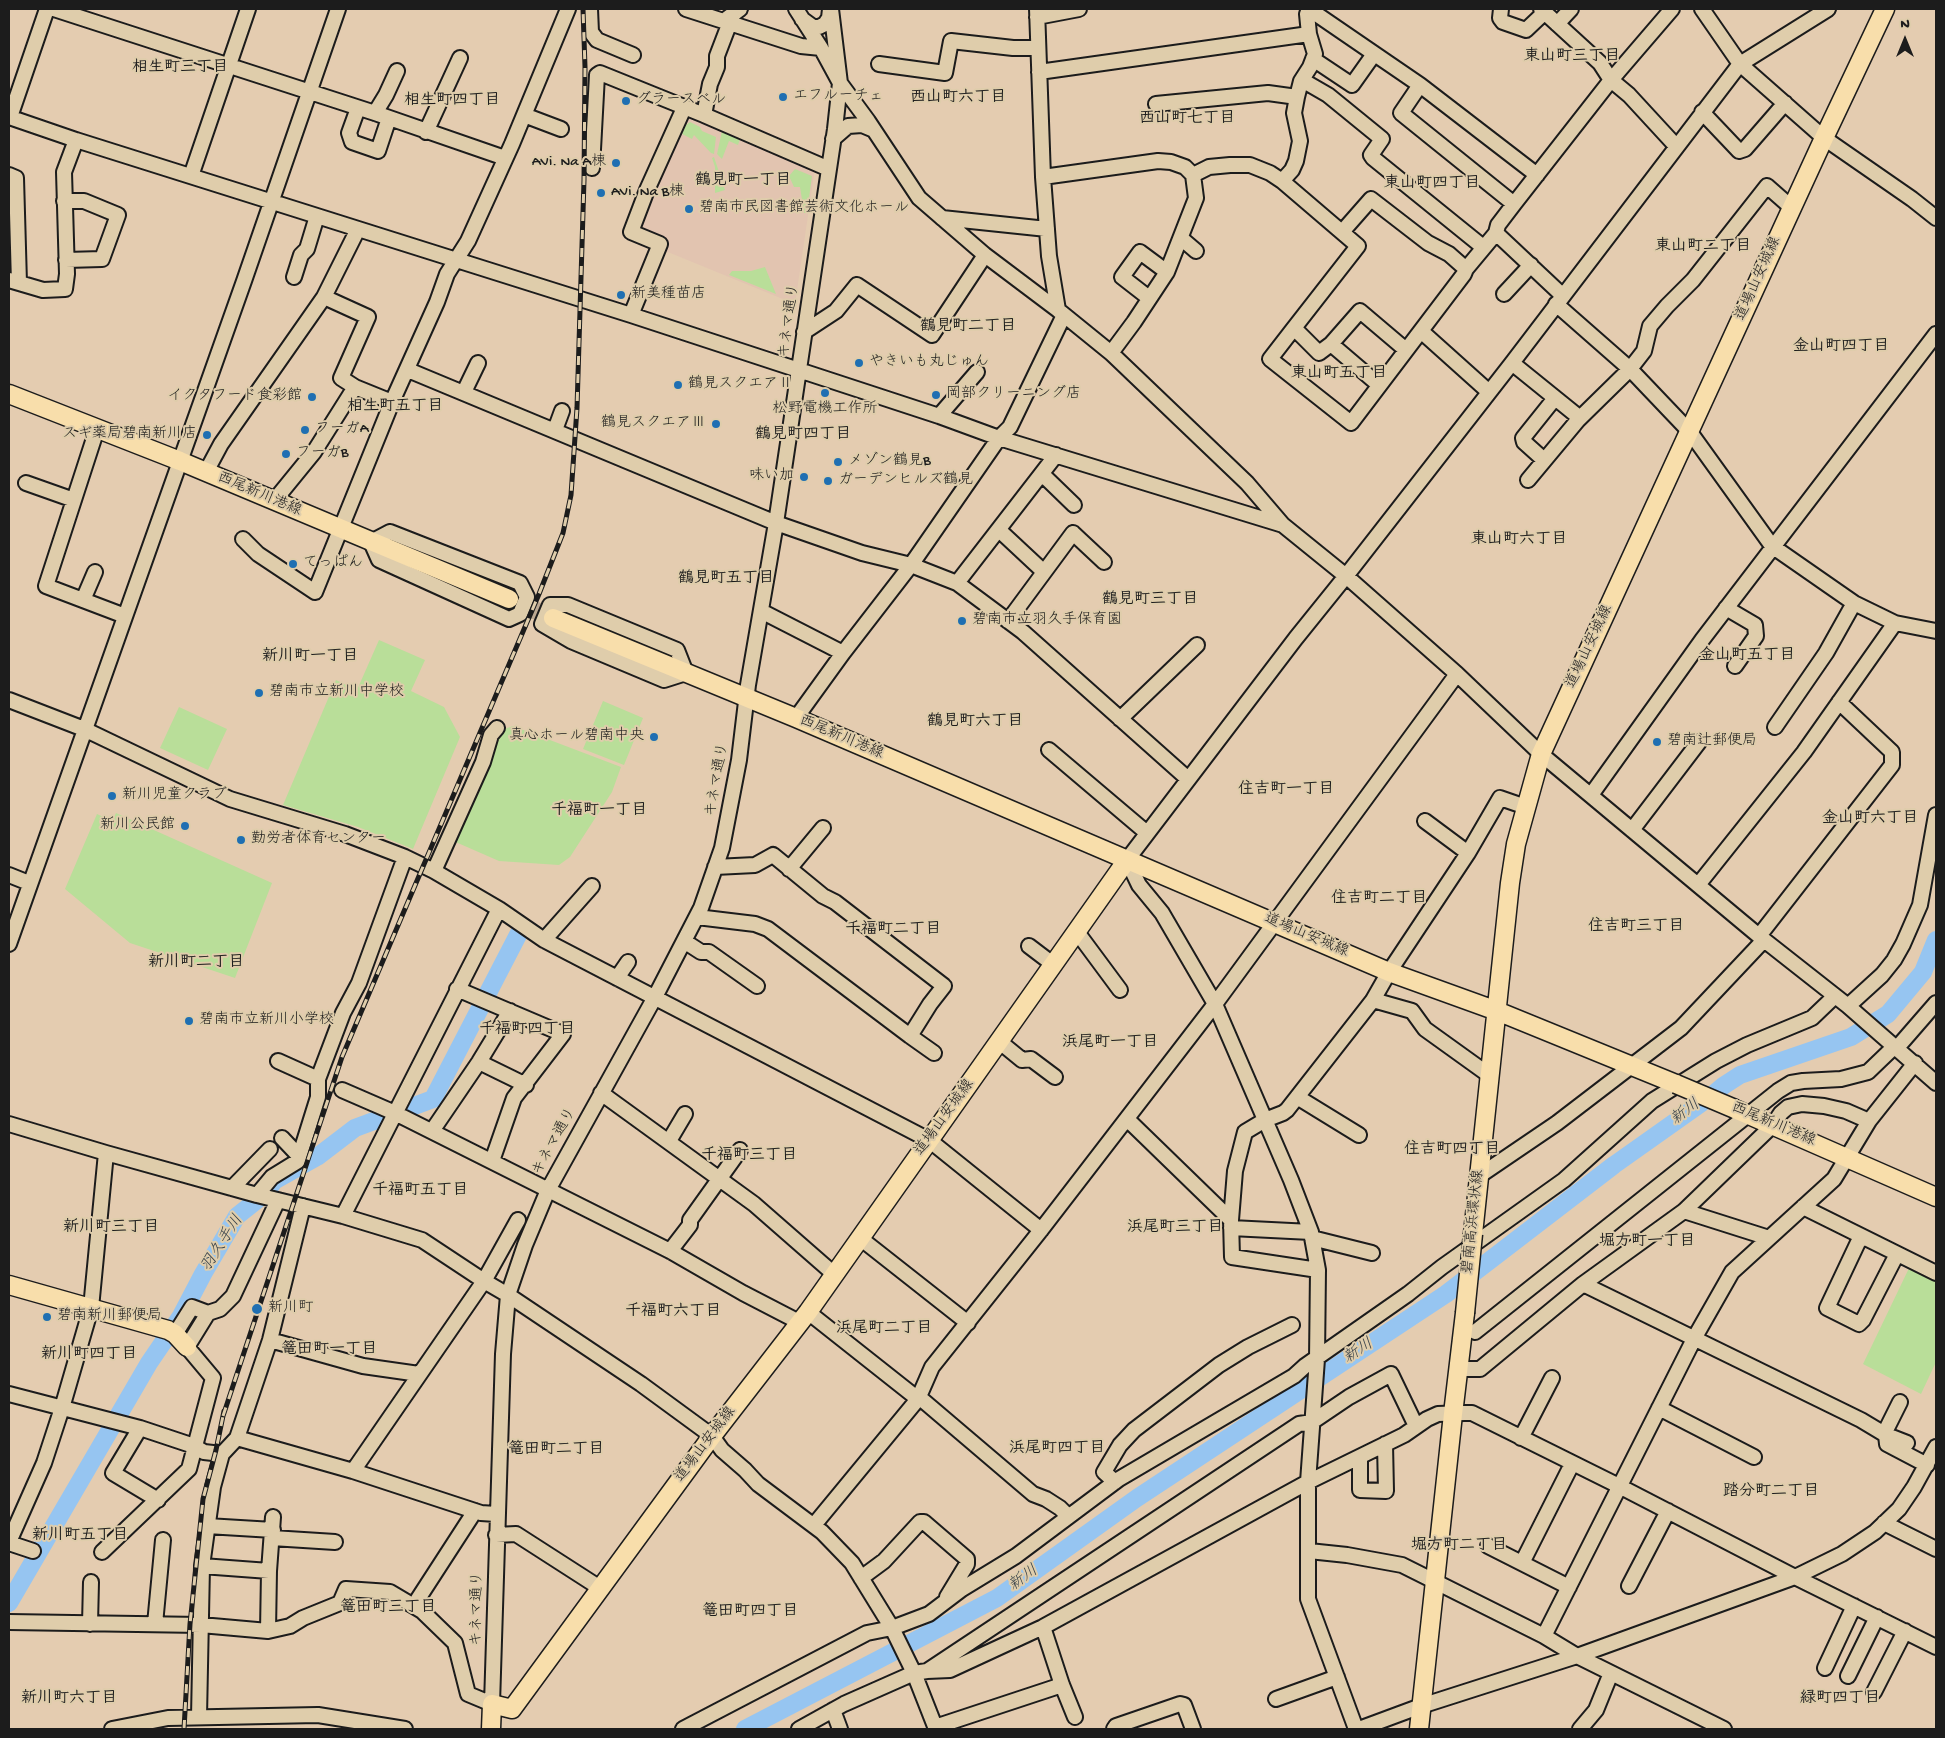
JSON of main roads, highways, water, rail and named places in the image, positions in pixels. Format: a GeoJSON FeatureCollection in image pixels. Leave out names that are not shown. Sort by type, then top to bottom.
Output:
{"type":"FeatureCollection","features":[{"type":"Feature","properties":{"kind":"main road","name":"道場山安城線"},"geometry":{"type":"LineString","coordinates":[[491,1729],[492,1704],[512,1709],[712,1436],[804,1317],[1127,860],[1389,972],[1497,1011],[1510,883],[1516,844],[1541,754],[1885,9]]}},
{"type":"Feature","properties":{"kind":"main road","name":"西尾新川港線"},"geometry":{"type":"LineString","coordinates":[[9,394],[180,461],[509,599]]}},
{"type":"Feature","properties":{"kind":"main road","name":"西尾新川港線"},"geometry":{"type":"LineString","coordinates":[[553,618],[796,718],[1127,860]]}},
{"type":"Feature","properties":{"kind":"main road","name":"西尾新川港線"},"geometry":{"type":"LineString","coordinates":[[1497,1011],[1773,1125],[1936,1197]]}},
{"type":"Feature","properties":{"kind":"main road","name":"碧南高浜環状線"},"geometry":{"type":"LineString","coordinates":[[1419,1729],[1497,1011]]}},
{"type":"Feature","properties":{"kind":"main road"},"geometry":{"type":"LineString","coordinates":[[9,1285],[175,1334],[187,1347]]}},
{"type":"Feature","properties":{"kind":"waterway","name":"羽久手川"},"geometry":{"type":"LineString","coordinates":[[9,1603],[149,1363],[181,1316],[237,1216],[266,1193],[274,1181],[317,1157],[355,1128],[433,1099],[519,933]]}},
{"type":"Feature","properties":{"kind":"waterway","name":"新川"},"geometry":{"type":"LineString","coordinates":[[745,1729],[997,1598],[1137,1498],[1446,1294],[1614,1165],[1740,1075],[1851,1037],[1888,1014],[1923,972],[1936,940]]}},
{"type":"Feature","properties":{"kind":"tunnel"},"geometry":{"type":"LineString","coordinates":[[509,599],[553,618]]}},
{"type":"Feature","properties":{"kind":"railway"},"geometry":{"type":"LineString","coordinates":[[223,1416],[342,1057],[539,594],[563,533],[571,495],[577,408],[584,180],[585,67],[583,9]]}},
{"type":"Feature","properties":{"kind":"railway"},"geometry":{"type":"LineString","coordinates":[[184,1729],[190,1624],[203,1499],[224,1411]]}},
{"type":"Feature","properties":{"kind":"place","name":"エフルーチェ"},"geometry":{"type":"Point","coordinates":[783,97]}},
{"type":"Feature","properties":{"kind":"place","name":"グラースベル"},"geometry":{"type":"Point","coordinates":[626,101]}},
{"type":"Feature","properties":{"kind":"place","name":"AVi. Na A棟"},"geometry":{"type":"Point","coordinates":[616,163]}},
{"type":"Feature","properties":{"kind":"place","name":"AVi. Na B棟"},"geometry":{"type":"Point","coordinates":[601,193]}},
{"type":"Feature","properties":{"kind":"place","name":"碧南市民図書館芸術文化ホール"},"geometry":{"type":"Point","coordinates":[689,209]}},
{"type":"Feature","properties":{"kind":"place","name":"新美種苗店"},"geometry":{"type":"Point","coordinates":[621,295]}},
{"type":"Feature","properties":{"kind":"place","name":"やきいも丸じゅん"},"geometry":{"type":"Point","coordinates":[859,363]}},
{"type":"Feature","properties":{"kind":"place","name":"鶴見スクエアⅡ"},"geometry":{"type":"Point","coordinates":[678,385]}},
{"type":"Feature","properties":{"kind":"place","name":"松野電機工作所"},"geometry":{"type":"Point","coordinates":[825,393]}},
{"type":"Feature","properties":{"kind":"place","name":"岡部クリーニング店"},"geometry":{"type":"Point","coordinates":[936,395]}},
{"type":"Feature","properties":{"kind":"place","name":"イクタフード食彩館"},"geometry":{"type":"Point","coordinates":[312,397]}},
{"type":"Feature","properties":{"kind":"place","name":"鶴見スクエアⅢ"},"geometry":{"type":"Point","coordinates":[716,424]}},
{"type":"Feature","properties":{"kind":"place","name":"フーガA"},"geometry":{"type":"Point","coordinates":[305,430]}},
{"type":"Feature","properties":{"kind":"place","name":"スギ薬局碧南新川店"},"geometry":{"type":"Point","coordinates":[207,435]}},
{"type":"Feature","properties":{"kind":"place","name":"フーガB"},"geometry":{"type":"Point","coordinates":[286,454]}},
{"type":"Feature","properties":{"kind":"place","name":"メゾン鶴見B"},"geometry":{"type":"Point","coordinates":[838,462]}},
{"type":"Feature","properties":{"kind":"place","name":"味い加"},"geometry":{"type":"Point","coordinates":[804,477]}},
{"type":"Feature","properties":{"kind":"place","name":"ガーデンヒルズ鶴見"},"geometry":{"type":"Point","coordinates":[828,481]}},
{"type":"Feature","properties":{"kind":"place","name":"てっぱん"},"geometry":{"type":"Point","coordinates":[293,564]}},
{"type":"Feature","properties":{"kind":"place","name":"碧南市立羽久手保育園"},"geometry":{"type":"Point","coordinates":[962,621]}},
{"type":"Feature","properties":{"kind":"place","name":"碧南市立新川中学校"},"geometry":{"type":"Point","coordinates":[259,693]}},
{"type":"Feature","properties":{"kind":"place","name":"真心ホール碧南中央"},"geometry":{"type":"Point","coordinates":[654,737]}},
{"type":"Feature","properties":{"kind":"place","name":"碧南辻郵便局"},"geometry":{"type":"Point","coordinates":[1657,742]}},
{"type":"Feature","properties":{"kind":"place","name":"新川児童クラブ"},"geometry":{"type":"Point","coordinates":[112,796]}},
{"type":"Feature","properties":{"kind":"place","name":"新川公民館"},"geometry":{"type":"Point","coordinates":[185,826]}},
{"type":"Feature","properties":{"kind":"place","name":"勤労者体育センター"},"geometry":{"type":"Point","coordinates":[241,840]}},
{"type":"Feature","properties":{"kind":"place","name":"碧南市立新川小学校"},"geometry":{"type":"Point","coordinates":[189,1021]}},
{"type":"Feature","properties":{"kind":"place","name":"新川町"},"geometry":{"type":"Point","coordinates":[257,1309]}},
{"type":"Feature","properties":{"kind":"place","name":"碧南新川郵便局"},"geometry":{"type":"Point","coordinates":[47,1317]}},
{"type":"Feature","properties":{"kind":"district","name":"東山町三丁目"},"geometry":{"type":"Point","coordinates":[1572,58]}},
{"type":"Feature","properties":{"kind":"district","name":"相生町三丁目"},"geometry":{"type":"Point","coordinates":[180,69]}},
{"type":"Feature","properties":{"kind":"district","name":"西山町六丁目"},"geometry":{"type":"Point","coordinates":[958,99]}},
{"type":"Feature","properties":{"kind":"district","name":"相生町四丁目"},"geometry":{"type":"Point","coordinates":[452,102]}},
{"type":"Feature","properties":{"kind":"district","name":"西山町七丁目"},"geometry":{"type":"Point","coordinates":[1187,120]}},
{"type":"Feature","properties":{"kind":"district","name":"鶴見町一丁目"},"geometry":{"type":"Point","coordinates":[743,182]}},
{"type":"Feature","properties":{"kind":"district","name":"東山町四丁目"},"geometry":{"type":"Point","coordinates":[1432,185]}},
{"type":"Feature","properties":{"kind":"district","name":"東山町二丁目"},"geometry":{"type":"Point","coordinates":[1703,248]}},
{"type":"Feature","properties":{"kind":"district","name":"鶴見町二丁目"},"geometry":{"type":"Point","coordinates":[968,328]}},
{"type":"Feature","properties":{"kind":"district","name":"金山町四丁目"},"geometry":{"type":"Point","coordinates":[1841,348]}},
{"type":"Feature","properties":{"kind":"district","name":"東山町五丁目"},"geometry":{"type":"Point","coordinates":[1339,375]}},
{"type":"Feature","properties":{"kind":"district","name":"相生町五丁目"},"geometry":{"type":"Point","coordinates":[395,408]}},
{"type":"Feature","properties":{"kind":"district","name":"鶴見町四丁目"},"geometry":{"type":"Point","coordinates":[803,436]}},
{"type":"Feature","properties":{"kind":"district","name":"東山町六丁目"},"geometry":{"type":"Point","coordinates":[1519,541]}},
{"type":"Feature","properties":{"kind":"district","name":"鶴見町五丁目"},"geometry":{"type":"Point","coordinates":[726,580]}},
{"type":"Feature","properties":{"kind":"district","name":"鶴見町三丁目"},"geometry":{"type":"Point","coordinates":[1150,601]}},
{"type":"Feature","properties":{"kind":"district","name":"金山町五丁目"},"geometry":{"type":"Point","coordinates":[1747,657]}},
{"type":"Feature","properties":{"kind":"district","name":"新川町一丁目"},"geometry":{"type":"Point","coordinates":[310,658]}},
{"type":"Feature","properties":{"kind":"district","name":"鶴見町六丁目"},"geometry":{"type":"Point","coordinates":[975,723]}},
{"type":"Feature","properties":{"kind":"district","name":"住吉町一丁目"},"geometry":{"type":"Point","coordinates":[1286,791]}},
{"type":"Feature","properties":{"kind":"district","name":"千福町一丁目"},"geometry":{"type":"Point","coordinates":[599,812]}},
{"type":"Feature","properties":{"kind":"district","name":"金山町六丁目"},"geometry":{"type":"Point","coordinates":[1870,820]}},
{"type":"Feature","properties":{"kind":"district","name":"住吉町二丁目"},"geometry":{"type":"Point","coordinates":[1379,900]}},
{"type":"Feature","properties":{"kind":"district","name":"住吉町三丁目"},"geometry":{"type":"Point","coordinates":[1636,928]}},
{"type":"Feature","properties":{"kind":"district","name":"千福町二丁目"},"geometry":{"type":"Point","coordinates":[893,931]}},
{"type":"Feature","properties":{"kind":"district","name":"新川町二丁目"},"geometry":{"type":"Point","coordinates":[196,964]}},
{"type":"Feature","properties":{"kind":"district","name":"千福町四丁目"},"geometry":{"type":"Point","coordinates":[527,1031]}},
{"type":"Feature","properties":{"kind":"district","name":"浜尾町一丁目"},"geometry":{"type":"Point","coordinates":[1110,1044]}},
{"type":"Feature","properties":{"kind":"district","name":"住吉町四丁目"},"geometry":{"type":"Point","coordinates":[1452,1151]}},
{"type":"Feature","properties":{"kind":"district","name":"千福町三丁目"},"geometry":{"type":"Point","coordinates":[749,1157]}},
{"type":"Feature","properties":{"kind":"district","name":"千福町五丁目"},"geometry":{"type":"Point","coordinates":[420,1192]}},
{"type":"Feature","properties":{"kind":"district","name":"新川町三丁目"},"geometry":{"type":"Point","coordinates":[111,1229]}},
{"type":"Feature","properties":{"kind":"district","name":"浜尾町三丁目"},"geometry":{"type":"Point","coordinates":[1175,1229]}},
{"type":"Feature","properties":{"kind":"district","name":"堀方町一丁目"},"geometry":{"type":"Point","coordinates":[1647,1243]}},
{"type":"Feature","properties":{"kind":"district","name":"千福町六丁目"},"geometry":{"type":"Point","coordinates":[673,1313]}},
{"type":"Feature","properties":{"kind":"district","name":"浜尾町二丁目"},"geometry":{"type":"Point","coordinates":[884,1330]}},
{"type":"Feature","properties":{"kind":"district","name":"篭田町一丁目"},"geometry":{"type":"Point","coordinates":[329,1351]}},
{"type":"Feature","properties":{"kind":"district","name":"新川町四丁目"},"geometry":{"type":"Point","coordinates":[89,1356]}},
{"type":"Feature","properties":{"kind":"district","name":"浜尾町四丁目"},"geometry":{"type":"Point","coordinates":[1057,1450]}},
{"type":"Feature","properties":{"kind":"district","name":"篭田町二丁目"},"geometry":{"type":"Point","coordinates":[556,1451]}},
{"type":"Feature","properties":{"kind":"district","name":"踏分町二丁目"},"geometry":{"type":"Point","coordinates":[1771,1493]}},
{"type":"Feature","properties":{"kind":"district","name":"新川町五丁目"},"geometry":{"type":"Point","coordinates":[80,1537]}},
{"type":"Feature","properties":{"kind":"district","name":"堀方町二丁目"},"geometry":{"type":"Point","coordinates":[1459,1547]}},
{"type":"Feature","properties":{"kind":"district","name":"篭田町三丁目"},"geometry":{"type":"Point","coordinates":[388,1609]}},
{"type":"Feature","properties":{"kind":"district","name":"篭田町四丁目"},"geometry":{"type":"Point","coordinates":[750,1613]}},
{"type":"Feature","properties":{"kind":"district","name":"新川町六丁目"},"geometry":{"type":"Point","coordinates":[69,1700]}},
{"type":"Feature","properties":{"kind":"district","name":"緑町四丁目"},"geometry":{"type":"Point","coordinates":[1840,1700]}}]}
